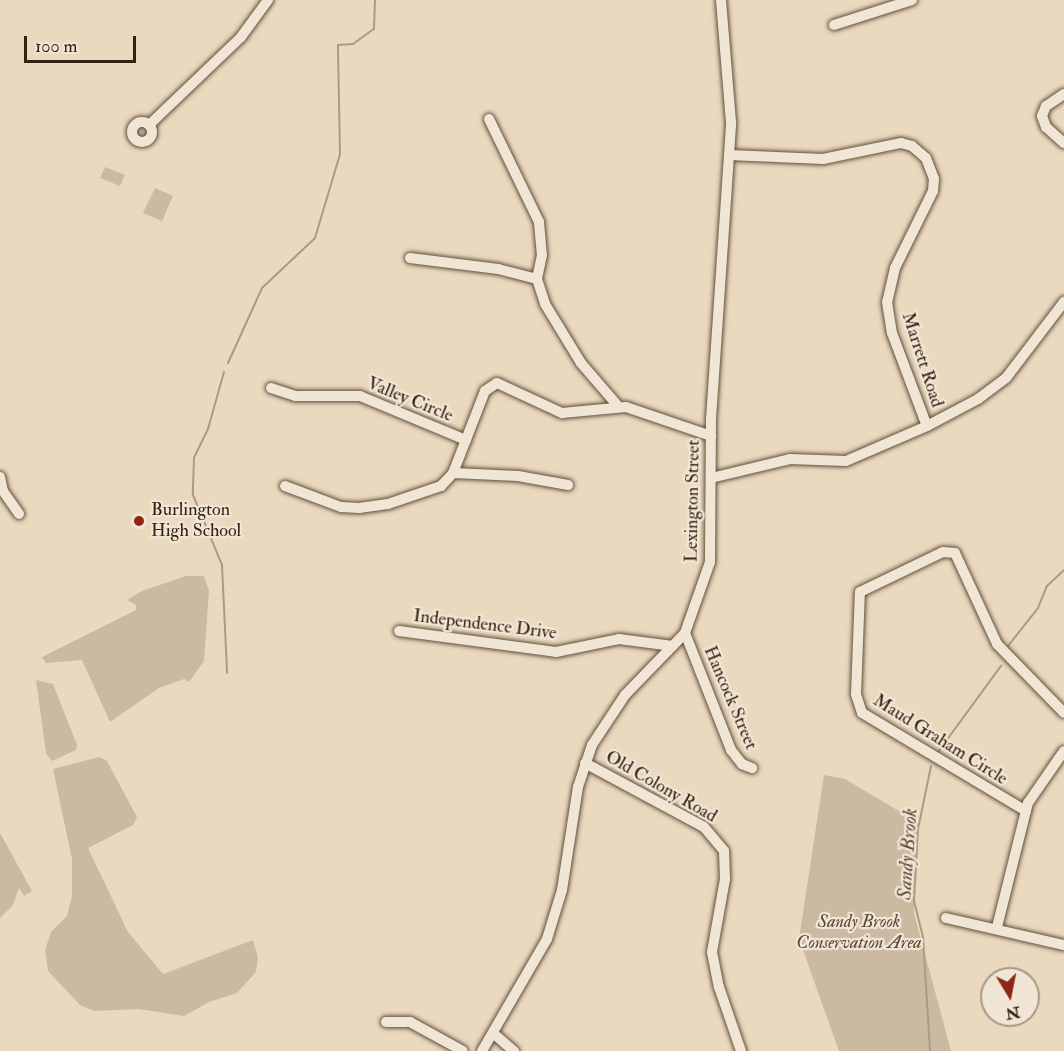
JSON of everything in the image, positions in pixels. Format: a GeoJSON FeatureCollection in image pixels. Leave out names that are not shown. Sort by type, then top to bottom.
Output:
{"type":"FeatureCollection","features":[{"type":"Feature","properties":{"kind":"street"},"geometry":{"type":"LineString","coordinates":[[149,125],[241,37],[268,0]]}},
{"type":"Feature","properties":{"kind":"street","name":"Lexington Street"},"geometry":{"type":"LineString","coordinates":[[482,1051],[542,951],[554,920],[585,763],[617,705],[685,633],[710,562],[711,436],[729,155],[728,69],[721,0]]}},
{"type":"Feature","properties":{"kind":"street"},"geometry":{"type":"LineString","coordinates":[[834,25],[912,0]]}},
{"type":"Feature","properties":{"kind":"street"},"geometry":{"type":"LineString","coordinates":[[1064,94],[1046,106],[1042,116],[1046,127],[1064,143]]}},
{"type":"Feature","properties":{"kind":"street"},"geometry":{"type":"LineString","coordinates":[[489,119],[539,222],[542,255],[537,279],[557,325],[581,363],[618,406]]}},
{"type":"Feature","properties":{"kind":"street","name":"Marrett Road"},"geometry":{"type":"LineString","coordinates":[[729,155],[823,159],[901,143],[912,146],[926,158],[934,179],[933,191],[896,268],[887,302],[892,333],[927,426]]}},
{"type":"Feature","properties":{"kind":"street"},"geometry":{"type":"LineString","coordinates":[[410,258],[498,269],[537,279]]}},
{"type":"Feature","properties":{"kind":"street"},"geometry":{"type":"LineString","coordinates":[[711,478],[790,459],[846,461],[927,426],[978,399],[1006,378],[1064,302]]}},
{"type":"Feature","properties":{"kind":"street"},"geometry":{"type":"LineString","coordinates":[[285,486],[341,507],[365,508],[436,488],[453,473],[485,391],[497,382],[562,413],[618,406],[711,436]]}},
{"type":"Feature","properties":{"kind":"street","name":"Valley Circle"},"geometry":{"type":"LineString","coordinates":[[271,388],[295,396],[360,396],[466,441]]}},
{"type":"Feature","properties":{"kind":"street"},"geometry":{"type":"LineString","coordinates":[[453,473],[518,477],[568,484]]}},
{"type":"Feature","properties":{"kind":"street"},"geometry":{"type":"LineString","coordinates":[[0,477],[3,491],[19,514]]}},
{"type":"Feature","properties":{"kind":"street","name":"Maud Graham Circle"},"geometry":{"type":"LineString","coordinates":[[1026,811],[861,711],[856,694],[860,592],[943,552],[955,553],[998,644],[1064,713]]}},
{"type":"Feature","properties":{"kind":"street","name":"Independence Drive"},"geometry":{"type":"LineString","coordinates":[[399,631],[556,652],[620,639],[674,646]]}},
{"type":"Feature","properties":{"kind":"street","name":"Hancock Street"},"geometry":{"type":"LineString","coordinates":[[685,633],[731,750],[742,764],[752,768]]}},
{"type":"Feature","properties":{"kind":"street"},"geometry":{"type":"LineString","coordinates":[[997,927],[1032,792],[1064,751]]}},
{"type":"Feature","properties":{"kind":"street","name":"Old Colony Road"},"geometry":{"type":"LineString","coordinates":[[585,763],[704,827],[724,851],[725,879],[712,952],[719,987],[741,1051]]}},
{"type":"Feature","properties":{"kind":"street"},"geometry":{"type":"LineString","coordinates":[[946,918],[997,927],[1064,945]]}},
{"type":"Feature","properties":{"kind":"street"},"geometry":{"type":"LineString","coordinates":[[386,1022],[410,1022],[463,1051]]}},
{"type":"Feature","properties":{"kind":"street"},"geometry":{"type":"LineString","coordinates":[[493,1033],[514,1051]]}},
{"type":"Feature","properties":{"kind":"green space"},"geometry":{"type":"Polygon","coordinates":[[[105,167],[125,175],[120,186],[100,178],[105,167]]]}},
{"type":"Feature","properties":{"kind":"green space"},"geometry":{"type":"Polygon","coordinates":[[[155,188],[173,196],[162,221],[143,213],[155,188]]]}},
{"type":"Feature","properties":{"kind":"green space"},"geometry":{"type":"Polygon","coordinates":[[[186,576],[204,576],[209,591],[204,661],[189,682],[184,679],[159,688],[110,722],[82,660],[46,663],[42,657],[136,610],[136,605],[127,600],[142,591],[186,576]]]}},
{"type":"Feature","properties":{"kind":"green space"},"geometry":{"type":"Polygon","coordinates":[[[36,680],[53,684],[77,745],[76,750],[52,761],[46,753],[36,680]]]}},
{"type":"Feature","properties":{"kind":"green space"},"geometry":{"type":"Polygon","coordinates":[[[99,757],[107,761],[137,817],[133,825],[88,848],[128,932],[163,974],[253,940],[258,958],[256,972],[237,993],[209,1002],[184,1016],[139,1009],[94,1011],[80,1005],[48,971],[45,950],[51,932],[67,916],[72,896],[72,859],[53,769],[99,757]]]}},
{"type":"Feature","properties":{"kind":"green space","name":"Sandy Brook Conservation Area"},"geometry":{"type":"Polygon","coordinates":[[[824,775],[845,779],[919,823],[914,913],[951,1051],[839,1051],[799,939],[824,775]]]}},
{"type":"Feature","properties":{"kind":"green space"},"geometry":{"type":"Polygon","coordinates":[[[0,833],[32,891],[24,896],[19,888],[13,905],[0,918],[0,833]]]}},
{"type":"Feature","properties":{"kind":"waterway"},"geometry":{"type":"LineString","coordinates":[[228,363],[262,288],[315,238],[340,154],[338,45],[353,44],[374,29],[375,0]]}},
{"type":"Feature","properties":{"kind":"waterway"},"geometry":{"type":"LineString","coordinates":[[224,372],[208,429],[194,458],[193,495],[222,565],[227,673]]}},
{"type":"Feature","properties":{"kind":"waterway","name":"Sandy Brook"},"geometry":{"type":"LineString","coordinates":[[1008,646],[1038,608],[1047,586],[1064,570]]}},
{"type":"Feature","properties":{"kind":"waterway","name":"Sandy Brook"},"geometry":{"type":"LineString","coordinates":[[938,752],[1001,666]]}},
{"type":"Feature","properties":{"kind":"waterway","name":"Sandy Brook"},"geometry":{"type":"LineString","coordinates":[[930,1051],[923,937],[914,901],[918,829],[931,766]]}},
{"type":"Feature","properties":{"kind":"place","name":"Burlington High School"},"geometry":{"type":"Point","coordinates":[139,521]}}]}
